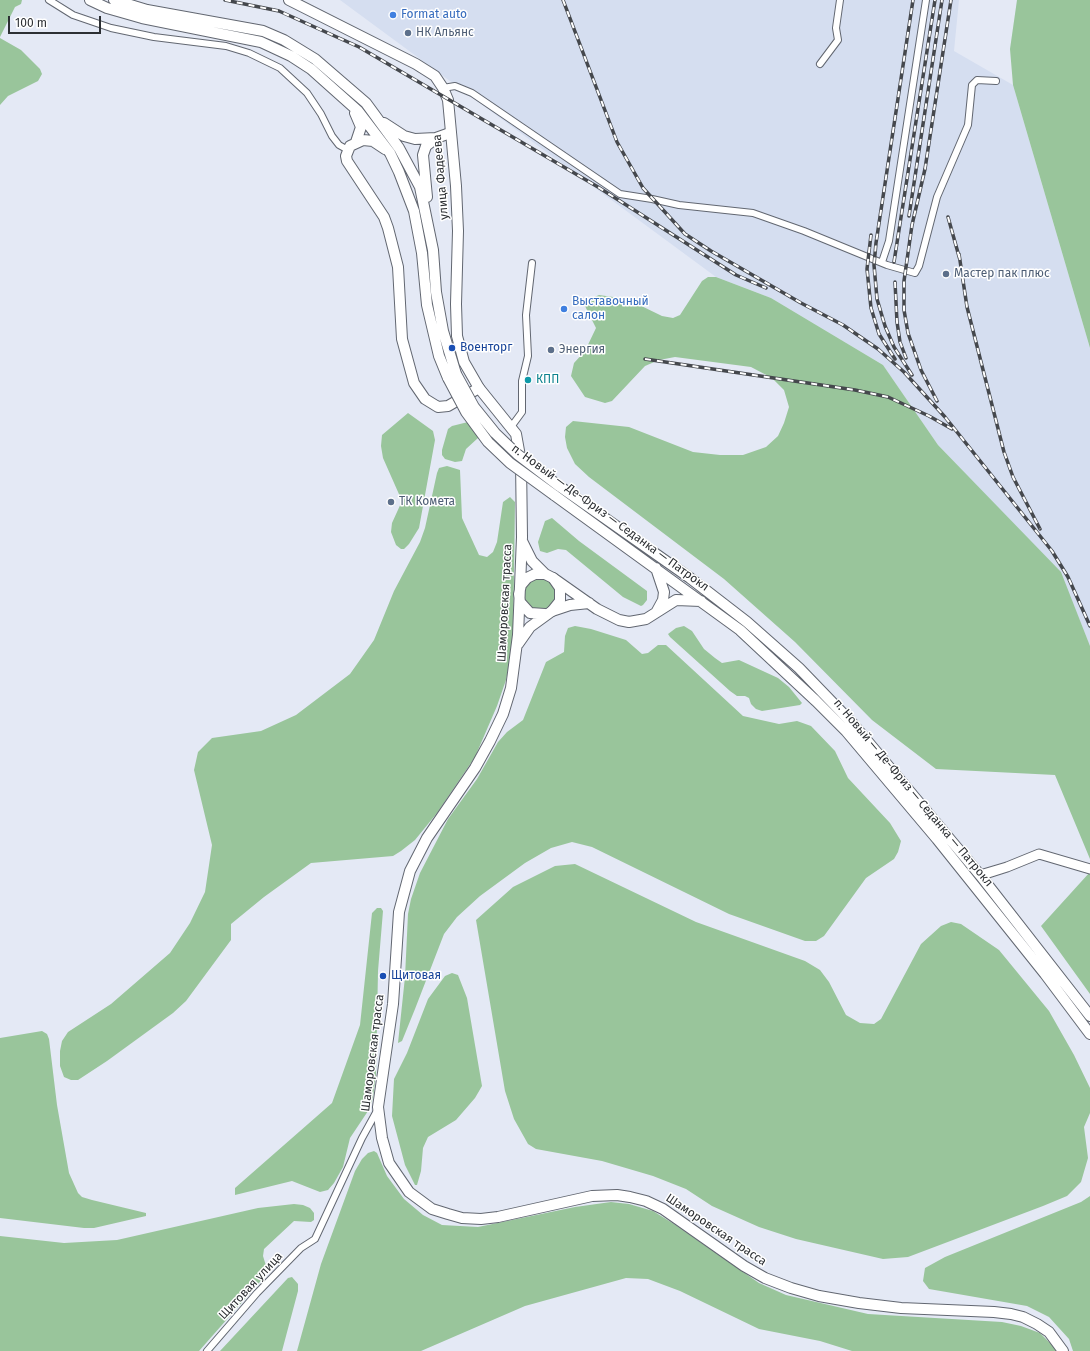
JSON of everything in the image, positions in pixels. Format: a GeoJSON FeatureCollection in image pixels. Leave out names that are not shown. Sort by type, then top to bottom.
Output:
{"type":"FeatureCollection","features":[{"type":"Feature","properties":{"kind":"main road","name":"п. Новый — Де-Фриз — Седанка — Патрокл"},"geometry":{"type":"LineString","coordinates":[[90,0],[107,8],[142,18],[262,42],[280,50],[304,65],[346,99],[370,125],[390,153],[399,172],[414,211],[422,253],[427,305],[439,356],[474,407],[495,433],[557,490],[656,568],[703,601],[766,652],[846,731],[973,883],[1090,1034]]}},
{"type":"Feature","properties":{"kind":"main road","name":"п. Новый — Де-Фриз — Седанка — Патрокл"},"geometry":{"type":"LineString","coordinates":[[114,0],[147,10],[263,31],[284,40],[316,59],[366,103],[381,121],[399,148],[417,180],[425,207],[433,250],[436,292],[452,376]]}},
{"type":"Feature","properties":{"kind":"main road","name":"улица Фадеева"},"geometry":{"type":"LineString","coordinates":[[289,0],[416,64],[435,76],[444,88],[448,100],[456,186],[458,231],[456,304],[457,336],[464,362],[479,388],[511,427]]}},
{"type":"Feature","properties":{"kind":"main road"},"geometry":{"type":"LineString","coordinates":[[346,99],[361,126],[356,142],[348,150],[347,161],[384,217],[394,247],[398,268],[402,339],[414,383],[425,399],[438,407],[448,406],[479,388]]}},
{"type":"Feature","properties":{"kind":"main road"},"geometry":{"type":"LineString","coordinates":[[381,121],[404,136],[415,139],[436,138],[450,133]]}},
{"type":"Feature","properties":{"kind":"main road"},"geometry":{"type":"LineString","coordinates":[[425,207],[428,196],[423,155],[426,146],[436,138]]}},
{"type":"Feature","properties":{"kind":"main road"},"geometry":{"type":"LineString","coordinates":[[356,142],[363,140],[373,141],[390,153]]}},
{"type":"Feature","properties":{"kind":"main road","name":"Шаморовская трасса"},"geometry":{"type":"LineString","coordinates":[[511,427],[516,434],[521,462],[522,538],[517,646],[511,688],[503,714],[490,741],[471,773],[427,838],[410,871],[404,890],[396,937],[392,1011],[378,1107],[382,1138],[389,1163],[408,1192],[432,1209],[462,1218],[481,1219],[498,1217],[592,1196],[617,1195],[630,1197],[646,1201],[663,1209],[744,1266],[765,1278],[791,1288],[819,1296],[859,1304],[901,1308],[1011,1314],[1023,1317],[1049,1332],[1063,1351]]}},
{"type":"Feature","properties":{"kind":"main road","name":"п. Новый — Де-Фриз — Седанка — Патрокл"},"geometry":{"type":"LineString","coordinates":[[557,490],[690,578],[747,622],[783,653],[853,724],[980,875],[1090,1016]]}},
{"type":"Feature","properties":{"kind":"main road"},"geometry":{"type":"LineString","coordinates":[[517,646],[530,627],[557,606],[561,595],[558,583],[529,556],[523,545],[522,538]]}},
{"type":"Feature","properties":{"kind":"main road"},"geometry":{"type":"LineString","coordinates":[[656,568],[664,592],[661,604],[656,612]]}},
{"type":"Feature","properties":{"kind":"main road"},"geometry":{"type":"LineString","coordinates":[[589,603],[570,605],[549,613],[530,613],[520,602],[519,594],[521,585],[527,578],[535,574],[549,576],[589,603],[619,620],[629,622],[641,621],[676,600],[687,599],[703,601]]}},
{"type":"Feature","properties":{"kind":"main road"},"geometry":{"type":"LineString","coordinates":[[980,875],[1007,867],[1040,854],[1090,869]]}},
{"type":"Feature","properties":{"kind":"street"},"geometry":{"type":"LineString","coordinates":[[49,0],[73,15],[110,28],[154,37],[226,46],[249,53],[280,68],[307,93],[321,114],[332,136],[339,145],[348,150]]}},
{"type":"Feature","properties":{"kind":"street"},"geometry":{"type":"LineString","coordinates":[[820,64],[838,40],[836,28],[840,0]]}},
{"type":"Feature","properties":{"kind":"street"},"geometry":{"type":"LineString","coordinates":[[882,262],[889,241],[926,0]]}},
{"type":"Feature","properties":{"kind":"street"},"geometry":{"type":"LineString","coordinates":[[444,88],[455,86],[472,93],[620,194],[679,205],[752,213],[915,273],[938,197],[968,125],[972,85],[977,80],[996,81]]}},
{"type":"Feature","properties":{"kind":"street"},"geometry":{"type":"LineString","coordinates":[[511,427],[522,412],[522,381],[528,356],[526,315],[532,263]]}},
{"type":"Feature","properties":{"kind":"street","name":"Щитовая улица"},"geometry":{"type":"LineString","coordinates":[[208,1351],[257,1293],[301,1248],[314,1239],[378,1107]]}},
{"type":"Feature","properties":{"kind":"shaded area"},"geometry":{"type":"Polygon","coordinates":[[[340,0],[959,0],[954,51],[1013,85],[1090,348],[1090,646],[1060,572],[938,445],[883,365],[771,298],[716,277],[340,0]]]}},
{"type":"Feature","properties":{"kind":"green space"},"geometry":{"type":"Polygon","coordinates":[[[0,0],[22,0],[21,4],[15,7],[0,37],[0,0]]]}},
{"type":"Feature","properties":{"kind":"green space"},"geometry":{"type":"Polygon","coordinates":[[[1017,0],[1090,0],[1090,348],[1013,85],[1010,49],[1017,0]]]}},
{"type":"Feature","properties":{"kind":"green space"},"geometry":{"type":"Polygon","coordinates":[[[0,38],[21,50],[40,69],[42,74],[38,81],[8,96],[0,105],[0,38]]]}},
{"type":"Feature","properties":{"kind":"green space"},"geometry":{"type":"Polygon","coordinates":[[[708,277],[716,277],[771,298],[883,365],[938,445],[1061,572],[1090,646],[1090,859],[1055,775],[936,769],[872,720],[795,642],[724,579],[589,477],[575,464],[567,448],[565,437],[566,427],[573,421],[629,427],[693,452],[720,455],[743,455],[766,447],[778,436],[789,407],[784,390],[772,378],[751,367],[675,357],[659,360],[645,366],[612,401],[605,403],[585,397],[571,376],[574,363],[585,351],[596,328],[585,306],[590,299],[599,295],[627,299],[662,316],[673,318],[680,315],[702,281],[708,277]]]}},
{"type":"Feature","properties":{"kind":"green space"},"geometry":{"type":"Polygon","coordinates":[[[408,413],[433,431],[435,440],[419,528],[409,544],[404,549],[401,549],[396,545],[391,532],[392,523],[402,501],[383,458],[381,446],[382,435],[408,413]]]}},
{"type":"Feature","properties":{"kind":"green space"},"geometry":{"type":"Polygon","coordinates":[[[468,422],[479,435],[478,438],[466,449],[462,461],[455,462],[445,459],[442,455],[442,450],[448,429],[452,426],[468,422]]]}},
{"type":"Feature","properties":{"kind":"green space"},"geometry":{"type":"Polygon","coordinates":[[[447,466],[460,470],[462,518],[479,555],[487,557],[493,552],[497,542],[503,502],[510,497],[515,502],[513,645],[506,680],[497,706],[475,757],[437,813],[415,840],[401,851],[393,856],[311,863],[264,897],[231,924],[231,940],[186,1001],[173,1013],[78,1080],[71,1080],[64,1077],[60,1066],[60,1051],[62,1041],[68,1032],[111,1004],[170,953],[190,923],[205,892],[212,845],[194,770],[198,752],[212,738],[261,731],[296,715],[350,674],[374,640],[394,591],[420,542],[425,528],[437,473],[439,468],[447,466]]]}},
{"type":"Feature","properties":{"kind":"green space"},"geometry":{"type":"Polygon","coordinates":[[[552,518],[579,541],[647,591],[647,600],[643,605],[641,606],[623,597],[566,550],[558,549],[547,553],[540,551],[538,542],[545,521],[552,518]]]}},
{"type":"Feature","properties":{"kind":"green space"},"geometry":{"type":"Polygon","coordinates":[[[537,578],[543,578],[553,585],[556,594],[555,600],[549,607],[543,610],[537,610],[527,603],[524,597],[524,591],[531,581],[537,578]]]}},
{"type":"Feature","properties":{"kind":"green space"},"geometry":{"type":"Polygon","coordinates":[[[575,626],[591,629],[626,640],[642,654],[648,653],[658,645],[666,645],[743,716],[779,724],[797,721],[811,726],[835,751],[848,778],[890,823],[901,841],[898,852],[894,859],[866,878],[824,936],[816,941],[805,941],[729,914],[592,847],[572,842],[551,848],[525,863],[480,896],[457,917],[444,934],[402,1041],[398,1043],[405,977],[408,914],[411,899],[420,873],[448,819],[477,779],[498,742],[507,732],[523,720],[546,662],[564,652],[565,636],[568,628],[575,626]]]}},
{"type":"Feature","properties":{"kind":"green space"},"geometry":{"type":"Polygon","coordinates":[[[684,626],[692,631],[704,649],[722,663],[739,660],[778,678],[789,687],[802,703],[800,705],[762,711],[756,709],[751,704],[749,698],[745,696],[737,696],[730,691],[668,634],[676,628],[684,626]]]}},
{"type":"Feature","properties":{"kind":"green space"},"geometry":{"type":"Polygon","coordinates":[[[575,864],[696,922],[805,961],[820,970],[829,982],[846,1015],[860,1023],[874,1024],[881,1019],[921,944],[941,926],[951,922],[961,924],[999,950],[1049,1011],[1074,1055],[1090,1088],[1090,1113],[1084,1127],[1088,1158],[1081,1182],[1067,1196],[1043,1206],[908,1257],[883,1259],[796,1239],[759,1227],[712,1206],[686,1189],[653,1176],[602,1161],[536,1149],[528,1144],[514,1119],[505,1091],[476,920],[513,887],[555,866],[575,864]]]}},
{"type":"Feature","properties":{"kind":"green space"},"geometry":{"type":"Polygon","coordinates":[[[1090,872],[1090,994],[1041,926],[1090,872]]]}},
{"type":"Feature","properties":{"kind":"green space"},"geometry":{"type":"Polygon","coordinates":[[[377,908],[381,908],[383,911],[378,971],[376,1074],[373,1097],[370,1108],[350,1138],[343,1167],[334,1183],[328,1190],[320,1192],[292,1181],[235,1195],[235,1188],[332,1103],[360,1025],[372,913],[377,908]]]}},
{"type":"Feature","properties":{"kind":"green space"},"geometry":{"type":"Polygon","coordinates":[[[452,973],[458,975],[467,998],[482,1086],[475,1098],[456,1120],[428,1137],[423,1148],[421,1171],[417,1185],[415,1185],[405,1165],[392,1116],[394,1079],[407,1053],[428,999],[445,976],[452,973]]]}},
{"type":"Feature","properties":{"kind":"green space"},"geometry":{"type":"Polygon","coordinates":[[[42,1031],[47,1034],[49,1039],[57,1105],[69,1173],[78,1193],[82,1197],[92,1200],[146,1213],[146,1216],[94,1228],[0,1218],[0,1038],[42,1031]]]}},
{"type":"Feature","properties":{"kind":"green space"},"geometry":{"type":"Polygon","coordinates":[[[374,1151],[377,1153],[387,1176],[404,1199],[423,1215],[442,1225],[478,1227],[575,1207],[611,1202],[629,1204],[653,1211],[759,1283],[786,1295],[868,1314],[1002,1322],[1021,1326],[1040,1333],[1058,1351],[852,1351],[820,1341],[759,1329],[680,1291],[648,1279],[626,1278],[525,1306],[421,1351],[297,1351],[321,1264],[355,1171],[362,1159],[368,1153],[374,1151]]]}},
{"type":"Feature","properties":{"kind":"green space"},"geometry":{"type":"Polygon","coordinates":[[[1090,1196],[1090,1351],[1073,1351],[1069,1339],[1049,1317],[1027,1306],[929,1289],[923,1281],[925,1268],[945,1257],[1081,1202],[1090,1196]]]}},
{"type":"Feature","properties":{"kind":"green space"},"geometry":{"type":"Polygon","coordinates":[[[294,1204],[303,1205],[310,1208],[314,1213],[314,1220],[311,1222],[294,1221],[264,1249],[263,1256],[267,1269],[266,1275],[199,1351],[0,1351],[0,1236],[64,1243],[117,1240],[258,1208],[294,1204]]]}},
{"type":"Feature","properties":{"kind":"green space"},"geometry":{"type":"Polygon","coordinates":[[[292,1277],[298,1284],[298,1291],[282,1351],[220,1351],[288,1278],[292,1277]]]}},
{"type":"Feature","properties":{"kind":"railway"},"geometry":{"type":"LineString","coordinates":[[225,0],[279,11],[359,47],[598,187],[736,275],[766,288]]}},
{"type":"Feature","properties":{"kind":"railway"},"geometry":{"type":"LineString","coordinates":[[563,0],[617,142],[643,188],[685,234],[711,251],[801,303],[843,325],[878,349],[904,372],[945,417],[1052,551],[1068,577],[1090,626]]}},
{"type":"Feature","properties":{"kind":"railway"},"geometry":{"type":"LineString","coordinates":[[912,375],[894,347],[885,326],[877,299],[874,265],[876,243],[913,0]]}},
{"type":"Feature","properties":{"kind":"railway"},"geometry":{"type":"LineString","coordinates":[[894,262],[935,0]]}},
{"type":"Feature","properties":{"kind":"railway"},"geometry":{"type":"LineString","coordinates":[[909,216],[942,0]]}},
{"type":"Feature","properties":{"kind":"railway"},"geometry":{"type":"LineString","coordinates":[[937,401],[921,370],[908,333],[904,310],[904,281],[912,225],[925,169],[951,0]]}},
{"type":"Feature","properties":{"kind":"railway"},"geometry":{"type":"LineString","coordinates":[[948,217],[960,260]]}},
{"type":"Feature","properties":{"kind":"railway"},"geometry":{"type":"LineString","coordinates":[[871,235],[867,269],[871,308],[879,334],[895,359]]}},
{"type":"Feature","properties":{"kind":"railway"},"geometry":{"type":"LineString","coordinates":[[959,254],[967,307],[1004,452],[1013,477],[1040,529]]}},
{"type":"Feature","properties":{"kind":"railway"},"geometry":{"type":"LineString","coordinates":[[895,282],[897,322],[900,342],[906,358]]}},
{"type":"Feature","properties":{"kind":"railway"},"geometry":{"type":"LineString","coordinates":[[645,359],[855,390],[888,397],[929,416],[952,429]]}},
{"type":"Feature","properties":{"kind":"place","name":"Format auto"},"geometry":{"type":"Point","coordinates":[393,15]}},
{"type":"Feature","properties":{"kind":"place","name":"НК Альянс"},"geometry":{"type":"Point","coordinates":[408,33]}},
{"type":"Feature","properties":{"kind":"place","name":"Мастер пак плюс"},"geometry":{"type":"Point","coordinates":[946,274]}},
{"type":"Feature","properties":{"kind":"place","name":"Выставочный салон"},"geometry":{"type":"Point","coordinates":[564,309]}},
{"type":"Feature","properties":{"kind":"place","name":"Военторг"},"geometry":{"type":"Point","coordinates":[452,348]}},
{"type":"Feature","properties":{"kind":"place","name":"Энергия"},"geometry":{"type":"Point","coordinates":[551,350]}},
{"type":"Feature","properties":{"kind":"place","name":"КПП"},"geometry":{"type":"Point","coordinates":[528,380]}},
{"type":"Feature","properties":{"kind":"place","name":"ТК Комета"},"geometry":{"type":"Point","coordinates":[391,502]}},
{"type":"Feature","properties":{"kind":"place","name":"Щитовая"},"geometry":{"type":"Point","coordinates":[383,976]}}]}
